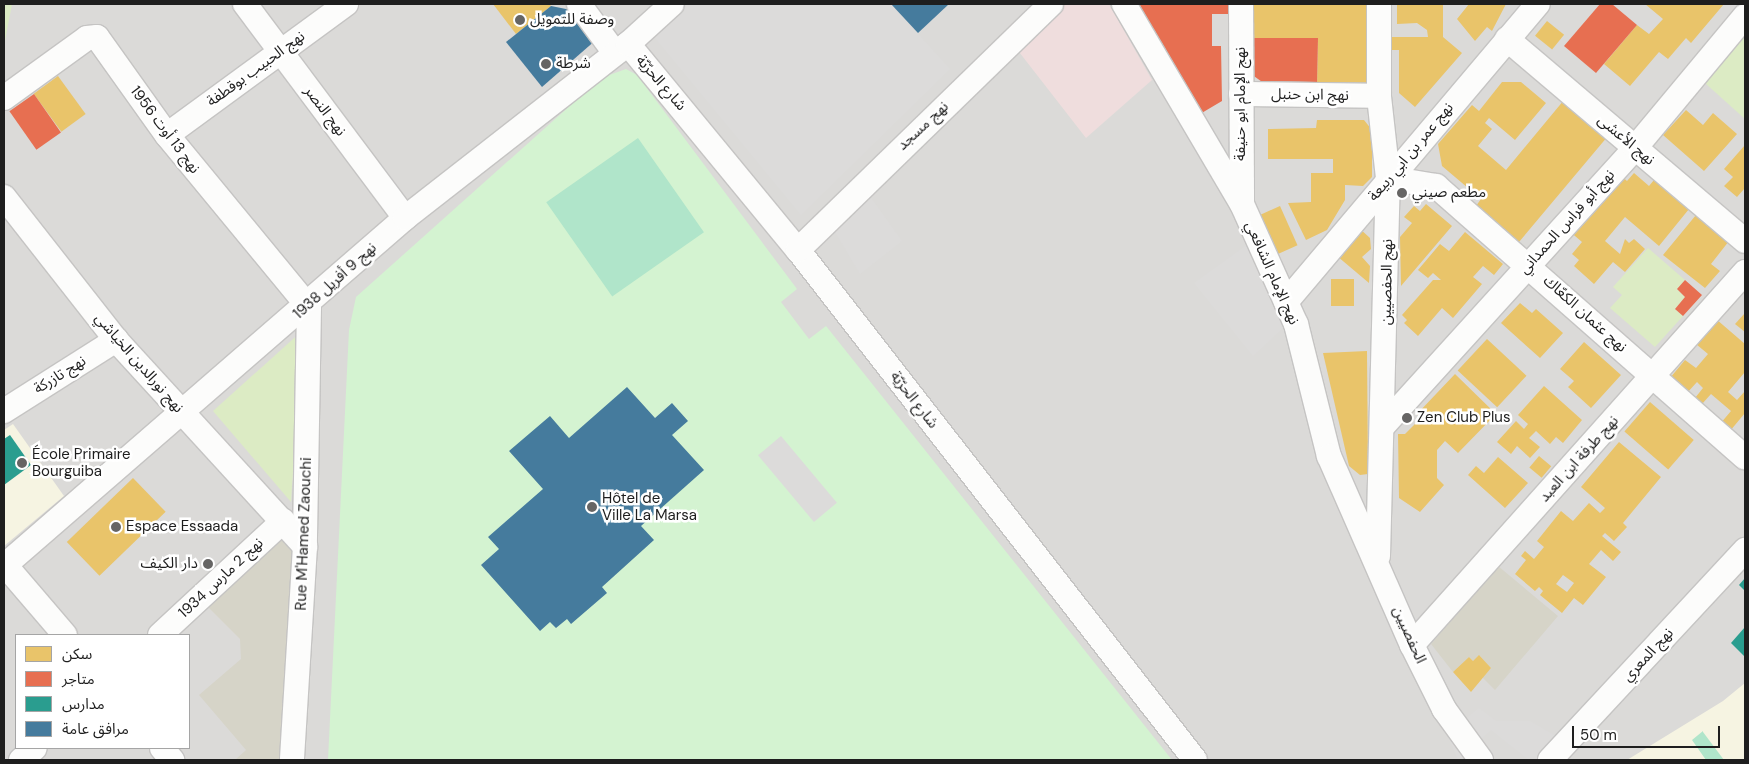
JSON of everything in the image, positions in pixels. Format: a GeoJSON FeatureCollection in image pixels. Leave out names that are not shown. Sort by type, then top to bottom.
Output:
{"type":"FeatureCollection","features":[{"type":"Feature","properties":{"kind":"street","name":"نهج النصر"},"geometry":{"type":"LineString","coordinates":[[245,4],[405,218]]}},
{"type":"Feature","properties":{"kind":"street","name":"شارع الحرّيّة"},"geometry":{"type":"LineString","coordinates":[[578,4],[621,49],[798,250],[1195,760]]}},
{"type":"Feature","properties":{"kind":"street","name":"نهج 9 أفريل 1938"},"geometry":{"type":"LineString","coordinates":[[4,566],[181,410],[309,307],[405,218],[621,49],[672,4]]}},
{"type":"Feature","properties":{"kind":"street","name":"نهج مسجد"},"geometry":{"type":"LineString","coordinates":[[798,250],[1051,4]]}},
{"type":"Feature","properties":{"kind":"street","name":"نهج الإمام الشافعي"},"geometry":{"type":"LineString","coordinates":[[1124,4],[1242,204],[1296,324],[1329,456],[1378,560]]}},
{"type":"Feature","properties":{"kind":"street","name":"نهج الإمام ابو حنيفة"},"geometry":{"type":"LineString","coordinates":[[1241,4],[1242,204]]}},
{"type":"Feature","properties":{"kind":"street","name":"نهج الحفصيين"},"geometry":{"type":"LineString","coordinates":[[1378,560],[1384,425],[1388,178],[1379,96],[1379,4]]}},
{"type":"Feature","properties":{"kind":"street","name":"نهج عمر بن ابي ربيعة"},"geometry":{"type":"LineString","coordinates":[[1286,302],[1388,178],[1538,4]]}},
{"type":"Feature","properties":{"kind":"street","name":"نهج الحبيب بوقطفة"},"geometry":{"type":"LineString","coordinates":[[167,135],[342,5]]}},
{"type":"Feature","properties":{"kind":"street","name":"نهج أبو فراس الحمداني"},"geometry":{"type":"LineString","coordinates":[[1384,425],[1635,148],[1745,16]]}},
{"type":"Feature","properties":{"kind":"street","name":"نهج 13 أوت 1956"},"geometry":{"type":"LineString","coordinates":[[4,98],[92,36],[167,135],[309,307]]}},
{"type":"Feature","properties":{"kind":"street","name":"نهج الأعشى"},"geometry":{"type":"LineString","coordinates":[[1507,39],[1745,241]]}},
{"type":"Feature","properties":{"kind":"street","name":"نهج ابن حنبل"},"geometry":{"type":"LineString","coordinates":[[1241,94],[1379,96]]}},
{"type":"Feature","properties":{"kind":"street","name":"نهج عثمان الكعّاك"},"geometry":{"type":"LineString","coordinates":[[1388,178],[1436,186],[1529,264],[1745,457]]}},
{"type":"Feature","properties":{"kind":"street","name":"نهج نورالدين الخياشي"},"geometry":{"type":"LineString","coordinates":[[4,197],[116,340],[306,546]]}},
{"type":"Feature","properties":{"kind":"street","name":"نهج طرفة ابن العبد"},"geometry":{"type":"LineString","coordinates":[[1412,645],[1745,272]]}},
{"type":"Feature","properties":{"kind":"street","name":"Rue M'Hamed Zaouchi"},"geometry":{"type":"LineString","coordinates":[[292,760],[306,546],[309,307]]}},
{"type":"Feature","properties":{"kind":"street","name":"نهج تازركة"},"geometry":{"type":"LineString","coordinates":[[4,411],[116,340]]}},
{"type":"Feature","properties":{"kind":"street","name":"نهج 2 مارس 1934"},"geometry":{"type":"LineString","coordinates":[[161,634],[283,522]]}},
{"type":"Feature","properties":{"kind":"street","name":"نهج المعري"},"geometry":{"type":"LineString","coordinates":[[1550,760],[1745,550]]}},
{"type":"Feature","properties":{"kind":"street","name":"الحفصيين"},"geometry":{"type":"LineString","coordinates":[[1378,560],[1412,645],[1444,709],[1481,760]]}},
{"type":"Feature","properties":{"kind":"street"},"geometry":{"type":"LineString","coordinates":[[4,566],[64,634]]}},
{"type":"Feature","properties":{"kind":"street"},"geometry":{"type":"LineString","coordinates":[[21,760],[34,749]]}},
{"type":"Feature","properties":{"kind":"street"},"geometry":{"type":"LineString","coordinates":[[163,749],[172,760]]}},
{"type":"Feature","properties":{"kind":"shaded area"},"geometry":{"type":"Polygon","coordinates":[[[4,4],[1745,4],[1745,760],[4,760],[4,4]]]}},
{"type":"Feature","properties":{"kind":"shaded area"},"geometry":{"type":"Polygon","coordinates":[[[674,4],[891,4],[950,69],[801,215],[646,27],[674,4]]]}},
{"type":"Feature","properties":{"kind":"shaded area"},"geometry":{"type":"Polygon","coordinates":[[[1063,4],[1109,4],[1152,80],[1086,138],[1016,48],[1063,4]]]}},
{"type":"Feature","properties":{"kind":"shaded area"},"geometry":{"type":"Polygon","coordinates":[[[869,195],[902,241],[860,274],[834,230],[869,195]]]}},
{"type":"Feature","properties":{"kind":"shaded area"},"geometry":{"type":"Polygon","coordinates":[[[1247,245],[1286,325],[1253,356],[1194,283],[1247,245]]]}},
{"type":"Feature","properties":{"kind":"shaded area","name":"École Primaire Bourguiba"},"geometry":{"type":"Polygon","coordinates":[[[13,424],[64,496],[4,546],[4,430],[13,424]]]}},
{"type":"Feature","properties":{"kind":"shaded area"},"geometry":{"type":"Polygon","coordinates":[[[781,436],[837,503],[814,522],[758,455],[781,436]]]}},
{"type":"Feature","properties":{"kind":"shaded area"},"geometry":{"type":"Polygon","coordinates":[[[282,536],[295,550],[284,760],[235,760],[246,750],[199,695],[241,659],[240,639],[205,604],[282,536]]]}},
{"type":"Feature","properties":{"kind":"shaded area"},"geometry":{"type":"Polygon","coordinates":[[[1498,566],[1558,616],[1495,690],[1482,677],[1491,668],[1480,656],[1473,661],[1469,657],[1453,672],[1431,644],[1498,566]]]}},
{"type":"Feature","properties":{"kind":"shaded area"},"geometry":{"type":"Polygon","coordinates":[[[1745,683],[1745,760],[1627,760],[1723,701],[1745,683]]]}},
{"type":"Feature","properties":{"kind":"shaded area"},"geometry":{"type":"Polygon","coordinates":[[[1479,708],[1496,721],[1530,721],[1564,741],[1551,760],[1529,760],[1491,730],[1467,751],[1469,760],[1458,760],[1447,734],[1479,708]]]}},
{"type":"Feature","properties":{"kind":"green space"},"geometry":{"type":"Polygon","coordinates":[[[4,4],[12,4],[4,46],[4,4]]]}},
{"type":"Feature","properties":{"kind":"green space"},"geometry":{"type":"Polygon","coordinates":[[[1745,27],[1745,119],[1695,74],[1745,27]]]}},
{"type":"Feature","properties":{"kind":"green space"},"geometry":{"type":"Polygon","coordinates":[[[626,69],[637,75],[797,289],[781,302],[809,339],[826,326],[1172,760],[328,760],[349,330],[356,297],[601,78],[626,69]]]}},
{"type":"Feature","properties":{"kind":"green space"},"geometry":{"type":"Polygon","coordinates":[[[638,138],[704,232],[612,296],[546,202],[638,138]]]}},
{"type":"Feature","properties":{"kind":"green space"},"geometry":{"type":"Polygon","coordinates":[[[1648,248],[1685,280],[1677,289],[1685,297],[1675,309],[1683,316],[1655,347],[1610,308],[1622,295],[1613,287],[1648,248]]]}},
{"type":"Feature","properties":{"kind":"green space"},"geometry":{"type":"Polygon","coordinates":[[[302,331],[291,502],[213,411],[302,331]]]}},
{"type":"Feature","properties":{"kind":"green space"},"geometry":{"type":"Polygon","coordinates":[[[1703,731],[1724,760],[1706,760],[1692,740],[1703,731]]]}},
{"type":"Feature","properties":{"kind":"building: سكن","name":"وصفة للتمويل"},"geometry":{"type":"Polygon","coordinates":[[[493,4],[549,4],[551,6],[516,34],[493,4]]]}},
{"type":"Feature","properties":{"kind":"building: سكن"},"geometry":{"type":"Polygon","coordinates":[[[1252,4],[1372,4],[1372,78],[1362,86],[1317,85],[1318,38],[1252,38],[1252,4]]]}},
{"type":"Feature","properties":{"kind":"building: سكن"},"geometry":{"type":"Polygon","coordinates":[[[1397,4],[1443,4],[1443,37],[1462,53],[1415,107],[1399,93],[1399,50],[1391,50],[1392,37],[1428,37],[1427,30],[1417,23],[1397,24],[1397,4]]]}},
{"type":"Feature","properties":{"kind":"building: سكن"},"geometry":{"type":"Polygon","coordinates":[[[1469,4],[1506,4],[1492,31],[1487,27],[1475,41],[1457,19],[1469,4]]]}},
{"type":"Feature","properties":{"kind":"building: سكن"},"geometry":{"type":"Polygon","coordinates":[[[1645,4],[1724,4],[1691,43],[1686,38],[1668,59],[1659,52],[1630,86],[1604,64],[1637,25],[1649,34],[1663,19],[1645,4]]]}},
{"type":"Feature","properties":{"kind":"building: سكن"},"geometry":{"type":"Polygon","coordinates":[[[1547,21],[1564,35],[1552,50],[1535,36],[1547,21]]]}},
{"type":"Feature","properties":{"kind":"building: سكن"},"geometry":{"type":"Polygon","coordinates":[[[58,76],[86,114],[61,132],[34,94],[58,76]]]}},
{"type":"Feature","properties":{"kind":"building: سكن"},"geometry":{"type":"Polygon","coordinates":[[[1502,82],[1521,82],[1546,103],[1515,140],[1489,118],[1485,123],[1492,129],[1478,146],[1506,170],[1564,100],[1608,136],[1519,242],[1476,206],[1481,199],[1442,166],[1438,144],[1472,105],[1479,111],[1502,82]]]}},
{"type":"Feature","properties":{"kind":"building: سكن"},"geometry":{"type":"Polygon","coordinates":[[[1686,110],[1703,125],[1713,113],[1737,134],[1704,171],[1663,135],[1686,110]]]}},
{"type":"Feature","properties":{"kind":"building: سكن"},"geometry":{"type":"Polygon","coordinates":[[[1317,120],[1364,120],[1372,130],[1372,177],[1363,186],[1345,185],[1345,200],[1327,230],[1306,240],[1288,203],[1311,202],[1311,173],[1333,173],[1333,159],[1268,159],[1268,129],[1316,128],[1317,120]]]}},
{"type":"Feature","properties":{"kind":"building: سكن"},"geometry":{"type":"Polygon","coordinates":[[[1745,145],[1745,188],[1737,197],[1724,186],[1733,177],[1724,169],[1745,145]]]}},
{"type":"Feature","properties":{"kind":"building: سكن"},"geometry":{"type":"Polygon","coordinates":[[[1617,172],[1627,181],[1634,173],[1649,186],[1654,180],[1689,209],[1659,246],[1625,217],[1605,241],[1620,254],[1625,239],[1629,243],[1634,239],[1645,249],[1625,272],[1613,262],[1594,284],[1574,266],[1579,260],[1572,254],[1582,242],[1568,230],[1617,172]]]}},
{"type":"Feature","properties":{"kind":"building: سكن"},"geometry":{"type":"Polygon","coordinates":[[[1426,204],[1452,226],[1401,286],[1400,237],[1412,223],[1404,217],[1414,206],[1420,211],[1426,204]]]}},
{"type":"Feature","properties":{"kind":"building: سكن"},"geometry":{"type":"Polygon","coordinates":[[[1280,206],[1297,245],[1277,254],[1260,215],[1280,206]]]}},
{"type":"Feature","properties":{"kind":"building: سكن"},"geometry":{"type":"Polygon","coordinates":[[[1696,215],[1729,241],[1711,264],[1720,271],[1705,288],[1663,255],[1696,215]]]}},
{"type":"Feature","properties":{"kind":"building: سكن"},"geometry":{"type":"Polygon","coordinates":[[[1359,228],[1370,238],[1371,249],[1362,257],[1370,266],[1369,283],[1337,256],[1359,228]]]}},
{"type":"Feature","properties":{"kind":"building: سكن"},"geometry":{"type":"Polygon","coordinates":[[[1465,232],[1503,264],[1494,275],[1483,266],[1473,277],[1482,284],[1453,318],[1442,308],[1418,336],[1404,323],[1407,320],[1402,315],[1433,280],[1441,280],[1433,273],[1428,278],[1418,270],[1440,244],[1449,251],[1465,232]]]}},
{"type":"Feature","properties":{"kind":"building: سكن"},"geometry":{"type":"Polygon","coordinates":[[[1331,279],[1354,279],[1354,306],[1331,306],[1331,279]]]}},
{"type":"Feature","properties":{"kind":"building: سكن"},"geometry":{"type":"Polygon","coordinates":[[[1520,303],[1532,313],[1536,309],[1563,333],[1540,358],[1501,323],[1520,303]]]}},
{"type":"Feature","properties":{"kind":"building: سكن"},"geometry":{"type":"Polygon","coordinates":[[[1745,313],[1745,332],[1735,324],[1745,313]]]}},
{"type":"Feature","properties":{"kind":"building: سكن"},"geometry":{"type":"Polygon","coordinates":[[[1716,319],[1745,344],[1745,372],[1728,392],[1737,400],[1745,391],[1745,413],[1730,431],[1720,424],[1731,411],[1711,394],[1702,404],[1695,398],[1703,388],[1697,382],[1687,393],[1670,378],[1685,360],[1696,368],[1708,354],[1696,344],[1716,319]]]}},
{"type":"Feature","properties":{"kind":"building: سكن"},"geometry":{"type":"Polygon","coordinates":[[[1487,339],[1526,376],[1497,407],[1458,370],[1487,339]]]}},
{"type":"Feature","properties":{"kind":"building: سكن"},"geometry":{"type":"Polygon","coordinates":[[[1584,342],[1621,375],[1591,408],[1568,387],[1574,381],[1560,369],[1584,342]]]}},
{"type":"Feature","properties":{"kind":"building: سكن"},"geometry":{"type":"Polygon","coordinates":[[[1367,351],[1368,474],[1360,475],[1349,466],[1323,353],[1367,351]]]}},
{"type":"Feature","properties":{"kind":"building: سكن"},"geometry":{"type":"Polygon","coordinates":[[[1455,374],[1496,414],[1458,453],[1445,441],[1437,450],[1437,478],[1444,485],[1420,512],[1399,498],[1398,434],[1405,434],[1421,418],[1417,414],[1455,374]]]}},
{"type":"Feature","properties":{"kind":"building: سكن"},"geometry":{"type":"Polygon","coordinates":[[[1544,386],[1582,420],[1563,443],[1556,437],[1550,444],[1536,431],[1529,438],[1540,447],[1530,458],[1517,446],[1511,454],[1497,442],[1516,421],[1524,429],[1528,424],[1518,415],[1544,386]]]}},
{"type":"Feature","properties":{"kind":"building: سكن"},"geometry":{"type":"Polygon","coordinates":[[[1650,402],[1694,440],[1668,469],[1624,431],[1650,402]]]}},
{"type":"Feature","properties":{"kind":"building: سكن"},"geometry":{"type":"Polygon","coordinates":[[[1619,442],[1661,477],[1623,523],[1627,527],[1614,541],[1605,533],[1602,536],[1621,552],[1613,561],[1601,550],[1589,564],[1606,577],[1583,605],[1574,598],[1562,613],[1540,595],[1543,591],[1539,587],[1535,591],[1515,574],[1526,560],[1521,556],[1525,551],[1534,559],[1544,547],[1537,541],[1561,511],[1573,521],[1589,503],[1600,513],[1605,508],[1581,487],[1619,442]],[[1563,575],[1556,584],[1567,592],[1574,583],[1563,575]]]}},
{"type":"Feature","properties":{"kind":"building: سكن"},"geometry":{"type":"Polygon","coordinates":[[[1539,456],[1551,466],[1542,478],[1529,467],[1539,456]]]}},
{"type":"Feature","properties":{"kind":"building: سكن"},"geometry":{"type":"Polygon","coordinates":[[[1498,457],[1528,483],[1505,508],[1468,475],[1476,466],[1484,473],[1498,457]]]}},
{"type":"Feature","properties":{"kind":"building: سكن","name":"Espace Essaada"},"geometry":{"type":"Polygon","coordinates":[[[133,478],[166,512],[99,576],[67,542],[133,478]]]}},
{"type":"Feature","properties":{"kind":"building: سكن"},"geometry":{"type":"Polygon","coordinates":[[[1479,655],[1491,668],[1471,692],[1453,672],[1469,657],[1473,661],[1479,655]]]}},
{"type":"Feature","properties":{"kind":"building: متاجر"},"geometry":{"type":"Polygon","coordinates":[[[1137,4],[1228,4],[1228,14],[1212,14],[1212,46],[1221,46],[1222,101],[1200,114],[1137,4]]]}},
{"type":"Feature","properties":{"kind":"building: متاجر"},"geometry":{"type":"Polygon","coordinates":[[[1600,4],[1612,4],[1637,25],[1596,73],[1564,46],[1600,4]]]}},
{"type":"Feature","properties":{"kind":"building: متاجر"},"geometry":{"type":"Polygon","coordinates":[[[1252,38],[1318,38],[1317,85],[1265,84],[1251,74],[1252,38]]]}},
{"type":"Feature","properties":{"kind":"building: متاجر"},"geometry":{"type":"Polygon","coordinates":[[[34,94],[61,133],[36,150],[9,111],[34,94]]]}},
{"type":"Feature","properties":{"kind":"building: متاجر"},"geometry":{"type":"Polygon","coordinates":[[[1685,280],[1702,295],[1683,316],[1675,309],[1685,297],[1677,289],[1685,280]]]}},
{"type":"Feature","properties":{"kind":"building: مدارس"},"geometry":{"type":"Polygon","coordinates":[[[10,435],[31,465],[4,485],[4,439],[10,435]]]}},
{"type":"Feature","properties":{"kind":"building: مدارس"},"geometry":{"type":"Polygon","coordinates":[[[1745,578],[1745,591],[1739,585],[1745,578]]]}},
{"type":"Feature","properties":{"kind":"building: مدارس"},"geometry":{"type":"Polygon","coordinates":[[[1745,627],[1745,657],[1731,643],[1745,627]]]}},
{"type":"Feature","properties":{"kind":"building: مرافق عامة"},"geometry":{"type":"Polygon","coordinates":[[[891,4],[949,4],[918,33],[891,4]]]}},
{"type":"Feature","properties":{"kind":"building: مرافق عامة","name":"شرطة"},"geometry":{"type":"Polygon","coordinates":[[[551,6],[576,11],[597,39],[542,87],[506,42],[551,6]]]}},
{"type":"Feature","properties":{"kind":"building: مرافق عامة","name":"Hôtel de Ville La Marsa"},"geometry":{"type":"Polygon","coordinates":[[[627,387],[655,418],[672,403],[688,421],[672,435],[704,470],[641,526],[654,540],[602,587],[607,593],[571,624],[567,619],[556,628],[550,622],[540,631],[481,565],[499,549],[488,537],[543,489],[509,451],[550,416],[569,438],[627,387]]]}},
{"type":"Feature","properties":{"kind":"place","name":"وصفة للتمويل"},"geometry":{"type":"Point","coordinates":[520,20]}},
{"type":"Feature","properties":{"kind":"place","name":"شرطة"},"geometry":{"type":"Point","coordinates":[546,64]}},
{"type":"Feature","properties":{"kind":"place","name":"مطعم صيني"},"geometry":{"type":"Point","coordinates":[1402,193]}},
{"type":"Feature","properties":{"kind":"place","name":"Zen Club Plus"},"geometry":{"type":"Point","coordinates":[1407,418]}},
{"type":"Feature","properties":{"kind":"place","name":"École Primaire Bourguiba"},"geometry":{"type":"Point","coordinates":[22,463]}},
{"type":"Feature","properties":{"kind":"place","name":"Hôtel de Ville La Marsa"},"geometry":{"type":"Point","coordinates":[592,507]}},
{"type":"Feature","properties":{"kind":"place","name":"Espace Essaada"},"geometry":{"type":"Point","coordinates":[116,527]}},
{"type":"Feature","properties":{"kind":"place","name":"دار الكيف"},"geometry":{"type":"Point","coordinates":[208,564]}}]}
